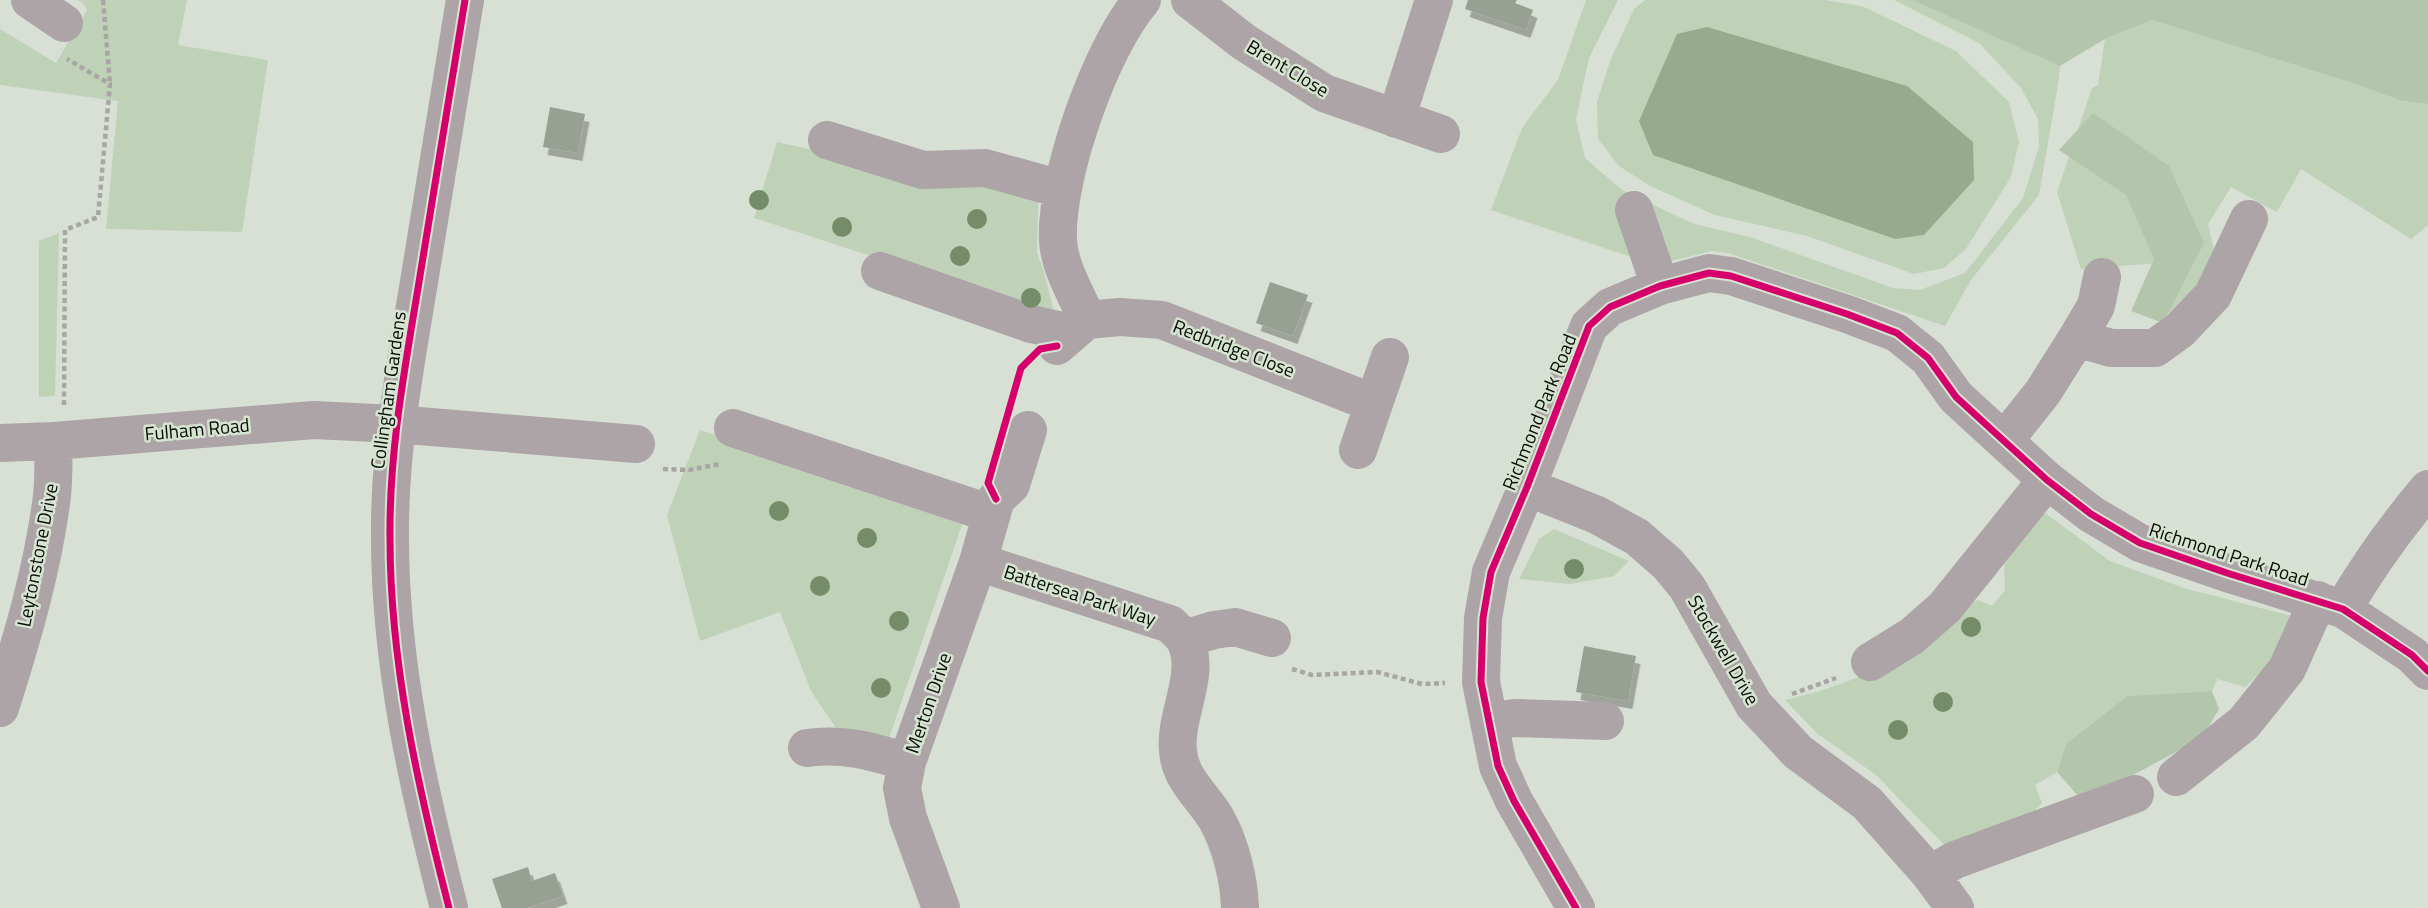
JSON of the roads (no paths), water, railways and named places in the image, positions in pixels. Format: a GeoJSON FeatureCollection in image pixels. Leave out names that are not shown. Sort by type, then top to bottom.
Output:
{"type":"FeatureCollection","features":[{"type":"Feature","properties":{"kind":"street"},"geometry":{"type":"LineString","coordinates":[[30,0],[64,23]]}},
{"type":"Feature","properties":{"kind":"street","name":"Collingham Gardens"},"geometry":{"type":"LineString","coordinates":[[449,908],[416,773],[401,690],[390,539],[395,424],[465,0]]}},
{"type":"Feature","properties":{"kind":"street","name":"Brent Close"},"geometry":{"type":"LineString","coordinates":[[1190,0],[1244,42],[1324,93],[1441,134]]}},
{"type":"Feature","properties":{"kind":"street"},"geometry":{"type":"LineString","coordinates":[[1396,119],[1434,0]]}},
{"type":"Feature","properties":{"kind":"street"},"geometry":{"type":"LineString","coordinates":[[1072,333],[1068,276],[1058,242],[1061,189],[1082,120],[1123,5]]}},
{"type":"Feature","properties":{"kind":"street"},"geometry":{"type":"LineString","coordinates":[[827,139],[923,170],[985,168],[1061,189]]}},
{"type":"Feature","properties":{"kind":"street"},"geometry":{"type":"LineString","coordinates":[[1634,210],[1660,286]]}},
{"type":"Feature","properties":{"kind":"street"},"geometry":{"type":"LineString","coordinates":[[2077,338],[2111,348],[2155,348],[2180,330],[2213,295],[2249,219]]}},
{"type":"Feature","properties":{"kind":"street","name":"Redbridge Close"},"geometry":{"type":"LineString","coordinates":[[880,271],[1031,324],[1072,333],[1120,317],[1161,320],[1373,403]]}},
{"type":"Feature","properties":{"kind":"street","name":"Richmond Park Road"},"geometry":{"type":"LineString","coordinates":[[1576,908],[1514,802],[1499,766],[1481,682],[1483,618],[1490,572],[1527,487],[1590,326],[1610,307],[1660,286],[1709,273],[1731,276],[1847,314],[1897,334],[1928,358],[1956,397],[2047,480],[2091,513],[2140,543],[2331,605],[2412,655],[2428,671]]}},
{"type":"Feature","properties":{"kind":"street"},"geometry":{"type":"LineString","coordinates":[[2004,441],[2043,392],[2077,338],[2096,306],[2102,277]]}},
{"type":"Feature","properties":{"kind":"street"},"geometry":{"type":"LineString","coordinates":[[1358,450],[1390,357]]}},
{"type":"Feature","properties":{"kind":"street","name":"Fulham Road"},"geometry":{"type":"LineString","coordinates":[[0,443],[59,441],[314,420],[395,424],[645,455]]}},
{"type":"Feature","properties":{"kind":"street","name":"Merton Drive"},"geometry":{"type":"LineString","coordinates":[[941,908],[908,818],[902,788],[907,762],[978,562],[994,506],[1012,485],[1028,430]]}},
{"type":"Feature","properties":{"kind":"street","name":"Leytonstone Drive"},"geometry":{"type":"LineString","coordinates":[[0,708],[30,608],[41,559],[59,441]]}},
{"type":"Feature","properties":{"kind":"street"},"geometry":{"type":"LineString","coordinates":[[728,446],[994,506]]}},
{"type":"Feature","properties":{"kind":"street"},"geometry":{"type":"LineString","coordinates":[[1870,662],[1912,636],[1945,607],[2047,480]]}},
{"type":"Feature","properties":{"kind":"street","name":"Stockwell Drive"},"geometry":{"type":"LineString","coordinates":[[1527,487],[1597,515],[1637,537],[1668,564],[1688,587],[1754,705],[1798,752],[1867,803],[1930,874],[1955,908]]}},
{"type":"Feature","properties":{"kind":"street"},"geometry":{"type":"LineString","coordinates":[[2176,777],[2244,723],[2287,669],[2331,605],[2428,489]]}},
{"type":"Feature","properties":{"kind":"street","name":"Battersea Park Way"},"geometry":{"type":"LineString","coordinates":[[978,562],[1170,624],[1184,639]]}},
{"type":"Feature","properties":{"kind":"street"},"geometry":{"type":"LineString","coordinates":[[1240,908],[1239,889],[1224,836],[1216,818],[1188,782],[1177,752],[1180,720],[1191,667],[1184,639],[1236,627],[1279,652]]}},
{"type":"Feature","properties":{"kind":"street"},"geometry":{"type":"LineString","coordinates":[[1490,720],[1515,718],[1605,722]]}},
{"type":"Feature","properties":{"kind":"street"},"geometry":{"type":"LineString","coordinates":[[807,748],[832,745],[868,750],[907,762]]}},
{"type":"Feature","properties":{"kind":"street"},"geometry":{"type":"LineString","coordinates":[[1930,874],[1955,860],[2135,793]]}}]}
